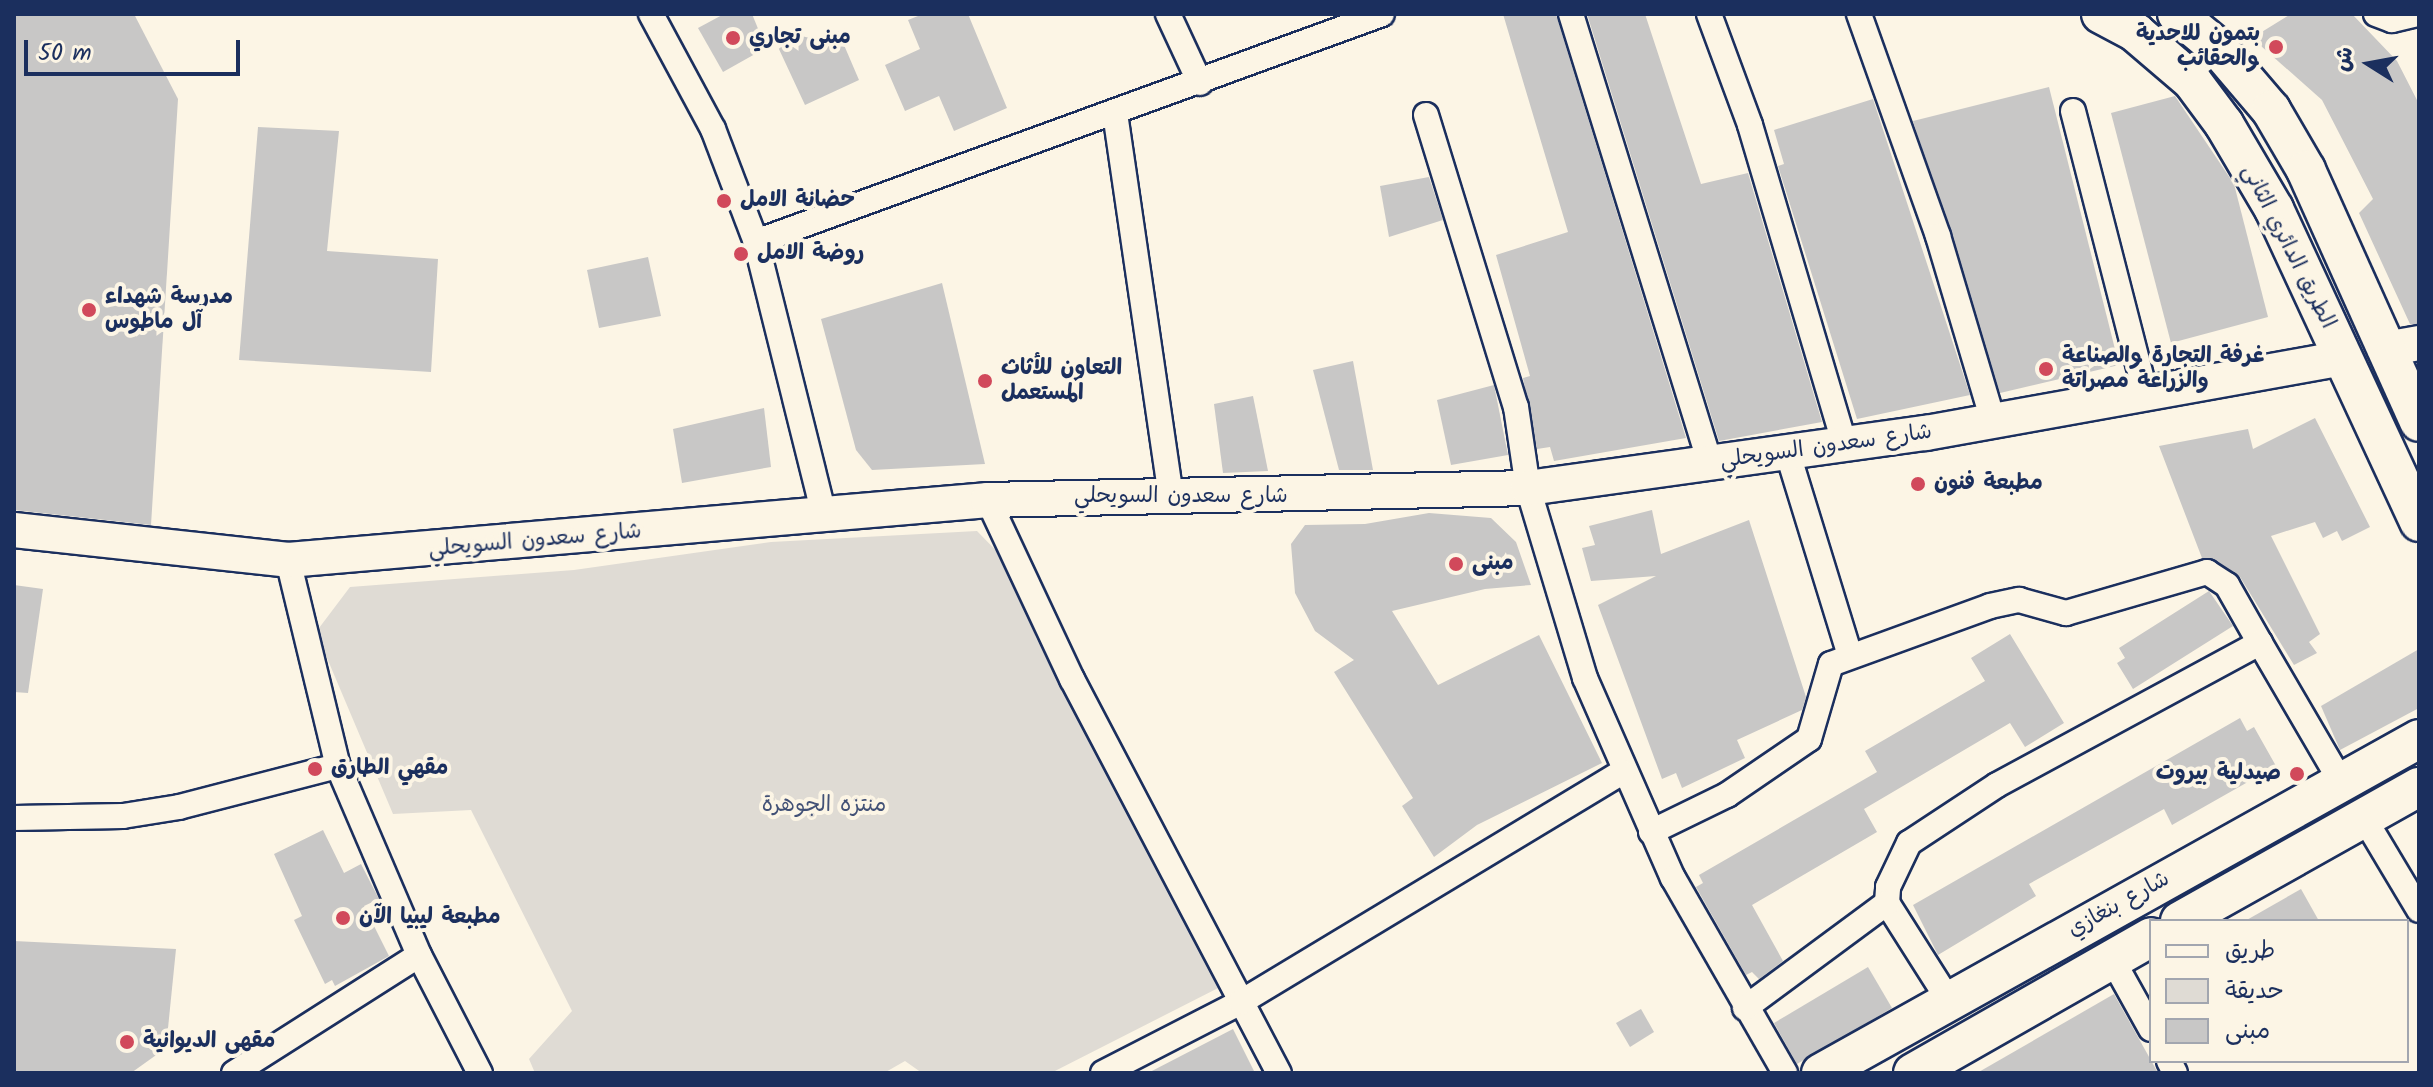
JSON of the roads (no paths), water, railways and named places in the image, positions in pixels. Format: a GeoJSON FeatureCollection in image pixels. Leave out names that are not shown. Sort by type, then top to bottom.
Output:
{"type":"FeatureCollection","features":[{"type":"Feature","properties":{"kind":"main road","name":"الطريق الدائري الثاني"},"geometry":{"type":"LineString","coordinates":[[2101,14],[2136,33],[2192,81],[2224,124],[2274,209],[2419,522]]}},
{"type":"Feature","properties":{"kind":"main road"},"geometry":{"type":"LineString","coordinates":[[2177,14],[2218,48],[2271,110],[2402,346],[2419,422]]}},
{"type":"Feature","properties":{"kind":"main road","name":"شارع سعدون السويحلي"},"geometry":{"type":"LineString","coordinates":[[14,530],[288,560],[823,510],[988,500],[1528,488],[1845,446],[2146,396],[2343,358]]}},
{"type":"Feature","properties":{"kind":"main road","name":"شارع بنغازي"},"geometry":{"type":"LineString","coordinates":[[1821,1073],[1948,999],[2343,785],[2419,739]]}},
{"type":"Feature","properties":{"kind":"main road","name":"شارع بنغازي"},"geometry":{"type":"LineString","coordinates":[[2184,919],[2413,793]]}},
{"type":"Feature","properties":{"kind":"main road","name":"شارع بنغازي"},"geometry":{"type":"LineString","coordinates":[[1913,1073],[2149,938]]}},
{"type":"Feature","properties":{"kind":"street"},"geometry":{"type":"LineString","coordinates":[[1168,14],[1200,83]]}},
{"type":"Feature","properties":{"kind":"street"},"geometry":{"type":"LineString","coordinates":[[756,242],[1200,83],[1382,14]]}},
{"type":"Feature","properties":{"kind":"street"},"geometry":{"type":"LineString","coordinates":[[1571,14],[1710,464]]}},
{"type":"Feature","properties":{"kind":"street"},"geometry":{"type":"LineString","coordinates":[[1709,14],[1750,125],[1845,446]]}},
{"type":"Feature","properties":{"kind":"street"},"geometry":{"type":"LineString","coordinates":[[1859,14],[1897,109],[1993,421]]}},
{"type":"Feature","properties":{"kind":"street"},"geometry":{"type":"LineString","coordinates":[[2376,14],[2392,20],[2417,14]]}},
{"type":"Feature","properties":{"kind":"street"},"geometry":{"type":"LineString","coordinates":[[658,16],[713,129],[756,242],[823,510]]}},
{"type":"Feature","properties":{"kind":"street"},"geometry":{"type":"LineString","coordinates":[[2073,111],[2146,396]]}},
{"type":"Feature","properties":{"kind":"street"},"geometry":{"type":"LineString","coordinates":[[1115,113],[1171,496]]}},
{"type":"Feature","properties":{"kind":"street"},"geometry":{"type":"LineString","coordinates":[[1426,115],[1516,407],[1528,488],[1564,616],[1622,772],[1745,1008],[1785,1073]]}},
{"type":"Feature","properties":{"kind":"street"},"geometry":{"type":"LineString","coordinates":[[1788,454],[1850,656]]}},
{"type":"Feature","properties":{"kind":"street"},"geometry":{"type":"LineString","coordinates":[[988,500],[1072,679],[1279,1073]]}},
{"type":"Feature","properties":{"kind":"street"},"geometry":{"type":"LineString","coordinates":[[288,560],[338,766],[469,1068]]}},
{"type":"Feature","properties":{"kind":"street"},"geometry":{"type":"LineString","coordinates":[[1651,832],[1727,795],[1801,747],[1815,727],[1825,675],[1850,656],[2012,600],[2066,613],[2207,572],[2227,585],[2343,785]]}},
{"type":"Feature","properties":{"kind":"street"},"geometry":{"type":"LineString","coordinates":[[1745,1008],[1887,903],[1893,872],[1909,843],[1997,785],[2260,643]]}},
{"type":"Feature","properties":{"kind":"street"},"geometry":{"type":"LineString","coordinates":[[14,818],[123,816],[179,807],[338,766]]}},
{"type":"Feature","properties":{"kind":"street"},"geometry":{"type":"LineString","coordinates":[[1103,1073],[1241,1002],[1622,772]]}},
{"type":"Feature","properties":{"kind":"street"},"geometry":{"type":"LineString","coordinates":[[2364,818],[2419,910]]}},
{"type":"Feature","properties":{"kind":"street"},"geometry":{"type":"LineString","coordinates":[[1887,903],[1948,999]]}},
{"type":"Feature","properties":{"kind":"street"},"geometry":{"type":"LineString","coordinates":[[234,1073],[419,955]]}},
{"type":"Feature","properties":{"kind":"street"},"geometry":{"type":"LineString","coordinates":[[2112,959],[2149,1025]]}},
{"type":"Feature","properties":{"kind":"place","name":"مبنى تجاري"},"geometry":{"type":"Point","coordinates":[733,38]}},
{"type":"Feature","properties":{"kind":"place","name":"بتمون للاحدية والحقائب"},"geometry":{"type":"Point","coordinates":[2276,47]}},
{"type":"Feature","properties":{"kind":"place","name":"حضانة الامل"},"geometry":{"type":"Point","coordinates":[724,201]}},
{"type":"Feature","properties":{"kind":"place","name":"روضة الامل"},"geometry":{"type":"Point","coordinates":[741,254]}},
{"type":"Feature","properties":{"kind":"place","name":"مدرسة شهداء آل ماطوس"},"geometry":{"type":"Point","coordinates":[89,310]}},
{"type":"Feature","properties":{"kind":"place","name":"غرفة التجارة والصناعة والزراعة مصراتة"},"geometry":{"type":"Point","coordinates":[2046,369]}},
{"type":"Feature","properties":{"kind":"place","name":"التعاون للأثاث المستعمل"},"geometry":{"type":"Point","coordinates":[985,381]}},
{"type":"Feature","properties":{"kind":"place","name":"مطبعة فنون"},"geometry":{"type":"Point","coordinates":[1918,484]}},
{"type":"Feature","properties":{"kind":"place","name":"مبنى"},"geometry":{"type":"Point","coordinates":[1456,564]}},
{"type":"Feature","properties":{"kind":"place","name":"مقهي الطارق"},"geometry":{"type":"Point","coordinates":[315,769]}},
{"type":"Feature","properties":{"kind":"place","name":"صيدلية بيروت"},"geometry":{"type":"Point","coordinates":[2297,774]}},
{"type":"Feature","properties":{"kind":"place","name":"مطبعة ليبيا الآن"},"geometry":{"type":"Point","coordinates":[343,918]}},
{"type":"Feature","properties":{"kind":"place","name":"مقهى الديوانية"},"geometry":{"type":"Point","coordinates":[127,1042]}},
{"type":"Feature","properties":{"kind":"park label","name":"منتزه الجوهرة"},"geometry":{"type":"Point","coordinates":[824,806]}}]}
